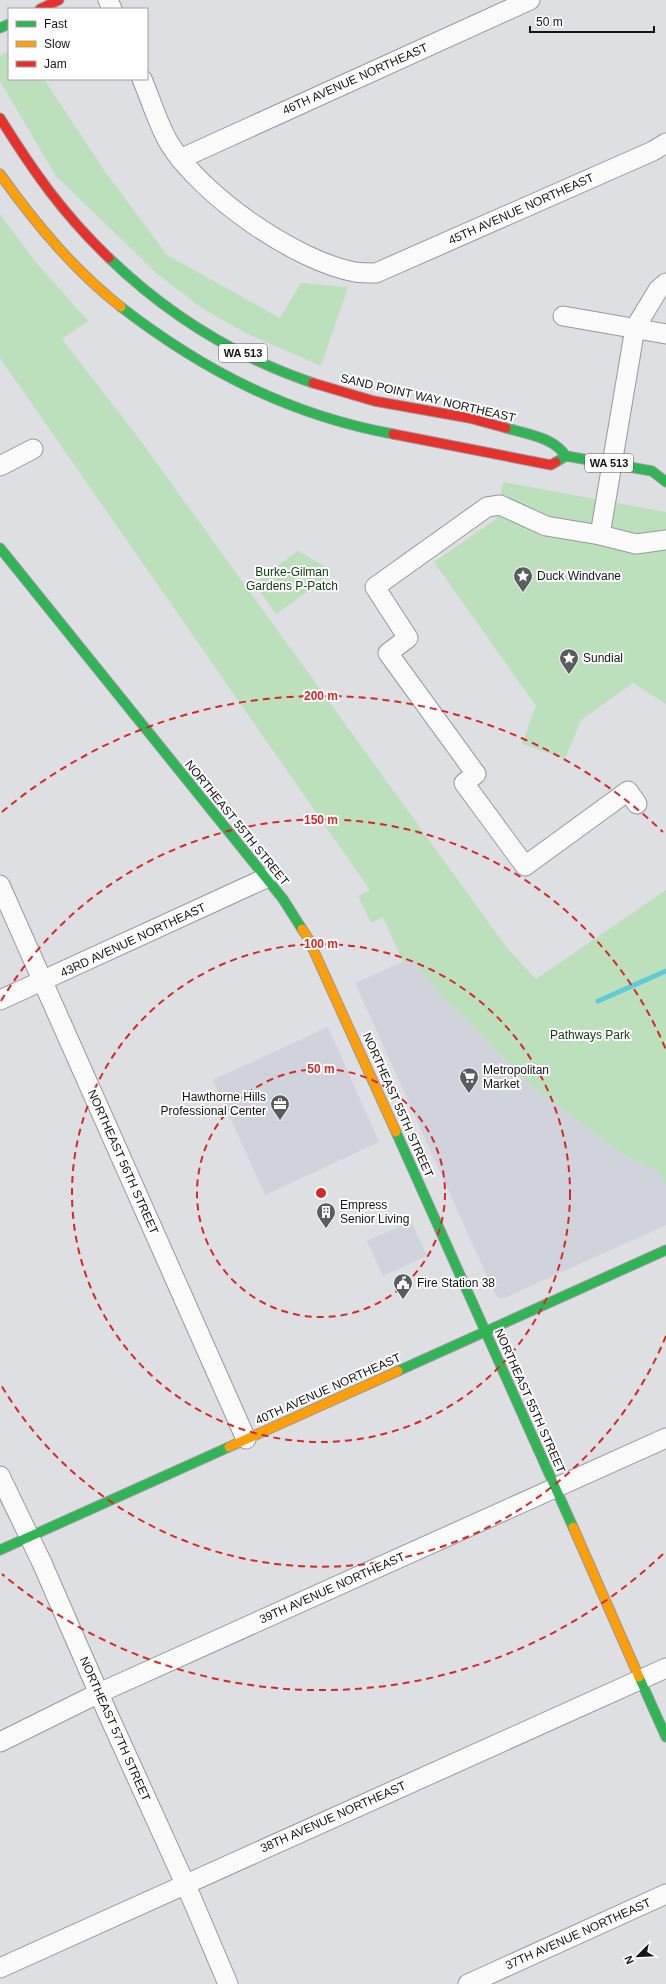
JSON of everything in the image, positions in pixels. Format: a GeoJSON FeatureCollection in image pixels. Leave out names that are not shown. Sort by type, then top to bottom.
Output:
{"type":"FeatureCollection","features":[{"type":"Feature","properties":{"kind":"main road"},"geometry":{"type":"LineString","coordinates":[[42,8],[59,0]]}},
{"type":"Feature","properties":{"kind":"main road","name":"SAND POINT WAY NORTHEAST"},"geometry":{"type":"LineString","coordinates":[[0,118],[32,170],[62,208],[96,246],[140,286],[186,322],[227,346],[270,366],[360,397],[483,421],[551,441],[560,447],[566,456]]}},
{"type":"Feature","properties":{"kind":"main road","name":"WA 513"},"geometry":{"type":"LineString","coordinates":[[0,174],[38,225],[75,266],[122,307],[168,342],[204,364],[256,392],[303,410],[358,427],[551,465],[566,456],[656,469],[666,482]]}},
{"type":"Feature","properties":{"kind":"main road","name":"NORTHEAST 55TH STREET"},"geometry":{"type":"LineString","coordinates":[[0,548],[266,878],[296,918],[316,954],[486,1330],[666,1737]]}},
{"type":"Feature","properties":{"kind":"main road","name":"40TH AVENUE NORTHEAST"},"geometry":{"type":"LineString","coordinates":[[0,1550],[666,1250]]}},
{"type":"Feature","properties":{"kind":"street","name":"46TH AVENUE NORTHEAST"},"geometry":{"type":"LineString","coordinates":[[180,158],[530,0]]}},
{"type":"Feature","properties":{"kind":"street"},"geometry":{"type":"LineString","coordinates":[[142,80],[169,142],[180,158]]}},
{"type":"Feature","properties":{"kind":"street","name":"45TH AVENUE NORTHEAST"},"geometry":{"type":"LineString","coordinates":[[180,158],[212,192],[257,227],[303,254],[355,272],[376,273],[645,154],[666,143]]}},
{"type":"Feature","properties":{"kind":"street"},"geometry":{"type":"LineString","coordinates":[[600,535],[635,328],[658,290],[666,283]]}},
{"type":"Feature","properties":{"kind":"street"},"geometry":{"type":"LineString","coordinates":[[563,316],[666,334]]}},
{"type":"Feature","properties":{"kind":"street"},"geometry":{"type":"LineString","coordinates":[[0,466],[33,449]]}},
{"type":"Feature","properties":{"kind":"street"},"geometry":{"type":"LineString","coordinates":[[637,804],[628,791],[525,866],[464,783],[476,774],[388,653],[408,638],[375,588],[487,507],[500,504],[546,526],[600,535],[636,544],[666,540]]}},
{"type":"Feature","properties":{"kind":"street","name":"43RD AVENUE NORTHEAST"},"geometry":{"type":"LineString","coordinates":[[0,1000],[266,878]]}},
{"type":"Feature","properties":{"kind":"street","name":"NORTHEAST 56TH STREET"},"geometry":{"type":"LineString","coordinates":[[0,885],[246,1439]]}},
{"type":"Feature","properties":{"kind":"street","name":"39TH AVENUE NORTHEAST"},"geometry":{"type":"LineString","coordinates":[[0,1742],[99,1693],[666,1438]]}},
{"type":"Feature","properties":{"kind":"street","name":"NORTHEAST 57TH STREET"},"geometry":{"type":"LineString","coordinates":[[0,1476],[29,1537],[185,1884],[228,1984]]}},
{"type":"Feature","properties":{"kind":"street","name":"38TH AVENUE NORTHEAST"},"geometry":{"type":"LineString","coordinates":[[0,1968],[666,1668]]}},
{"type":"Feature","properties":{"kind":"street","name":"37TH AVENUE NORTHEAST"},"geometry":{"type":"LineString","coordinates":[[468,1984],[666,1894]]}},
{"type":"Feature","properties":{"kind":"shaded area"},"geometry":{"type":"Polygon","coordinates":[[[412,958],[446,1001],[463,1015],[529,1084],[625,1156],[660,1173],[666,1186],[666,1225],[502,1299],[496,1296],[355,983],[412,958]]]}},
{"type":"Feature","properties":{"kind":"shaded area"},"geometry":{"type":"Polygon","coordinates":[[[328,1027],[379,1142],[265,1195],[213,1080],[328,1027]]]}},
{"type":"Feature","properties":{"kind":"shaded area"},"geometry":{"type":"Polygon","coordinates":[[[411,1221],[427,1256],[383,1276],[367,1241],[411,1221]]]}},
{"type":"Feature","properties":{"kind":"green space"},"geometry":{"type":"Polygon","coordinates":[[[8,52],[8,80],[45,80],[104,170],[167,255],[280,318],[301,283],[348,287],[321,366],[248,334],[203,309],[156,273],[56,176],[0,81],[0,56],[8,52]]]}},
{"type":"Feature","properties":{"kind":"green space","name":"Pathways Park"},"geometry":{"type":"Polygon","coordinates":[[[0,214],[34,260],[88,321],[62,339],[140,440],[507,948],[536,979],[666,890],[666,1186],[660,1173],[625,1156],[529,1084],[463,1015],[446,1001],[412,959],[403,962],[383,917],[371,923],[358,896],[370,890],[0,358],[0,214]]]}},
{"type":"Feature","properties":{"kind":"green space"},"geometry":{"type":"Polygon","coordinates":[[[503,482],[666,512],[666,704],[633,683],[581,720],[565,759],[522,744],[536,706],[434,562],[496,519],[503,482]]]}},
{"type":"Feature","properties":{"kind":"green space","name":"Burke-Gilman Gardens P-Patch"},"geometry":{"type":"Polygon","coordinates":[[[298,551],[324,566],[331,575],[276,614],[254,583],[298,551]]]}},
{"type":"Feature","properties":{"kind":"waterway"},"geometry":{"type":"LineString","coordinates":[[598,1001],[666,971]]}},
{"type":"Feature","properties":{"kind":"traffic: fast"},"geometry":{"type":"LineString","coordinates":[[0,28],[8,24]]}},
{"type":"Feature","properties":{"kind":"traffic: fast"},"geometry":{"type":"LineString","coordinates":[[109,258],[155,298],[204,332],[257,360],[313,383]]}},
{"type":"Feature","properties":{"kind":"traffic: fast"},"geometry":{"type":"LineString","coordinates":[[121,307],[184,351],[216,370],[250,387],[319,415],[355,426],[393,434]]}},
{"type":"Feature","properties":{"kind":"traffic: fast"},"geometry":{"type":"LineString","coordinates":[[506,428],[531,434],[547,440],[554,444],[566,456]]}},
{"type":"Feature","properties":{"kind":"traffic: fast"},"geometry":{"type":"LineString","coordinates":[[556,462],[566,456],[652,471],[666,482]]}},
{"type":"Feature","properties":{"kind":"traffic: fast"},"geometry":{"type":"LineString","coordinates":[[0,548],[283,899],[302,929]]}},
{"type":"Feature","properties":{"kind":"traffic: fast"},"geometry":{"type":"LineString","coordinates":[[396,1132],[573,1527]]}},
{"type":"Feature","properties":{"kind":"traffic: fast"},"geometry":{"type":"LineString","coordinates":[[398,1371],[666,1250]]}},
{"type":"Feature","properties":{"kind":"traffic: fast"},"geometry":{"type":"LineString","coordinates":[[0,1550],[229,1447]]}},
{"type":"Feature","properties":{"kind":"traffic: fast"},"geometry":{"type":"LineString","coordinates":[[639,1677],[666,1737]]}},
{"type":"Feature","properties":{"kind":"traffic: slow"},"geometry":{"type":"LineString","coordinates":[[0,174],[41,228],[56,245],[87,277],[121,307]]}},
{"type":"Feature","properties":{"kind":"traffic: slow"},"geometry":{"type":"LineString","coordinates":[[302,929],[308,938],[396,1132]]}},
{"type":"Feature","properties":{"kind":"traffic: slow"},"geometry":{"type":"LineString","coordinates":[[229,1447],[398,1371]]}},
{"type":"Feature","properties":{"kind":"traffic: slow"},"geometry":{"type":"LineString","coordinates":[[573,1527],[639,1677]]}},
{"type":"Feature","properties":{"kind":"traffic: jam"},"geometry":{"type":"LineString","coordinates":[[42,8],[59,0]]}},
{"type":"Feature","properties":{"kind":"traffic: jam"},"geometry":{"type":"LineString","coordinates":[[0,118],[24,156],[63,208],[92,242],[109,258]]}},
{"type":"Feature","properties":{"kind":"traffic: jam"},"geometry":{"type":"LineString","coordinates":[[313,383],[374,401],[469,418],[506,428]]}},
{"type":"Feature","properties":{"kind":"traffic: jam"},"geometry":{"type":"LineString","coordinates":[[393,434],[551,465],[556,462]]}},
{"type":"Feature","properties":{"kind":"place","name":"Duck Windvane"},"geometry":{"type":"Point","coordinates":[523,593]}},
{"type":"Feature","properties":{"kind":"place","name":"Sundial"},"geometry":{"type":"Point","coordinates":[569,675]}},
{"type":"Feature","properties":{"kind":"place","name":"Metropolitan Market"},"geometry":{"type":"Point","coordinates":[469,1094]}},
{"type":"Feature","properties":{"kind":"place","name":"Hawthorne Hills Professional Center"},"geometry":{"type":"Point","coordinates":[280,1121]}},
{"type":"Feature","properties":{"kind":"place","name":"Empress Senior Living"},"geometry":{"type":"Point","coordinates":[326,1229]}},
{"type":"Feature","properties":{"kind":"place","name":"Fire Station 38"},"geometry":{"type":"Point","coordinates":[403,1300]}}]}
